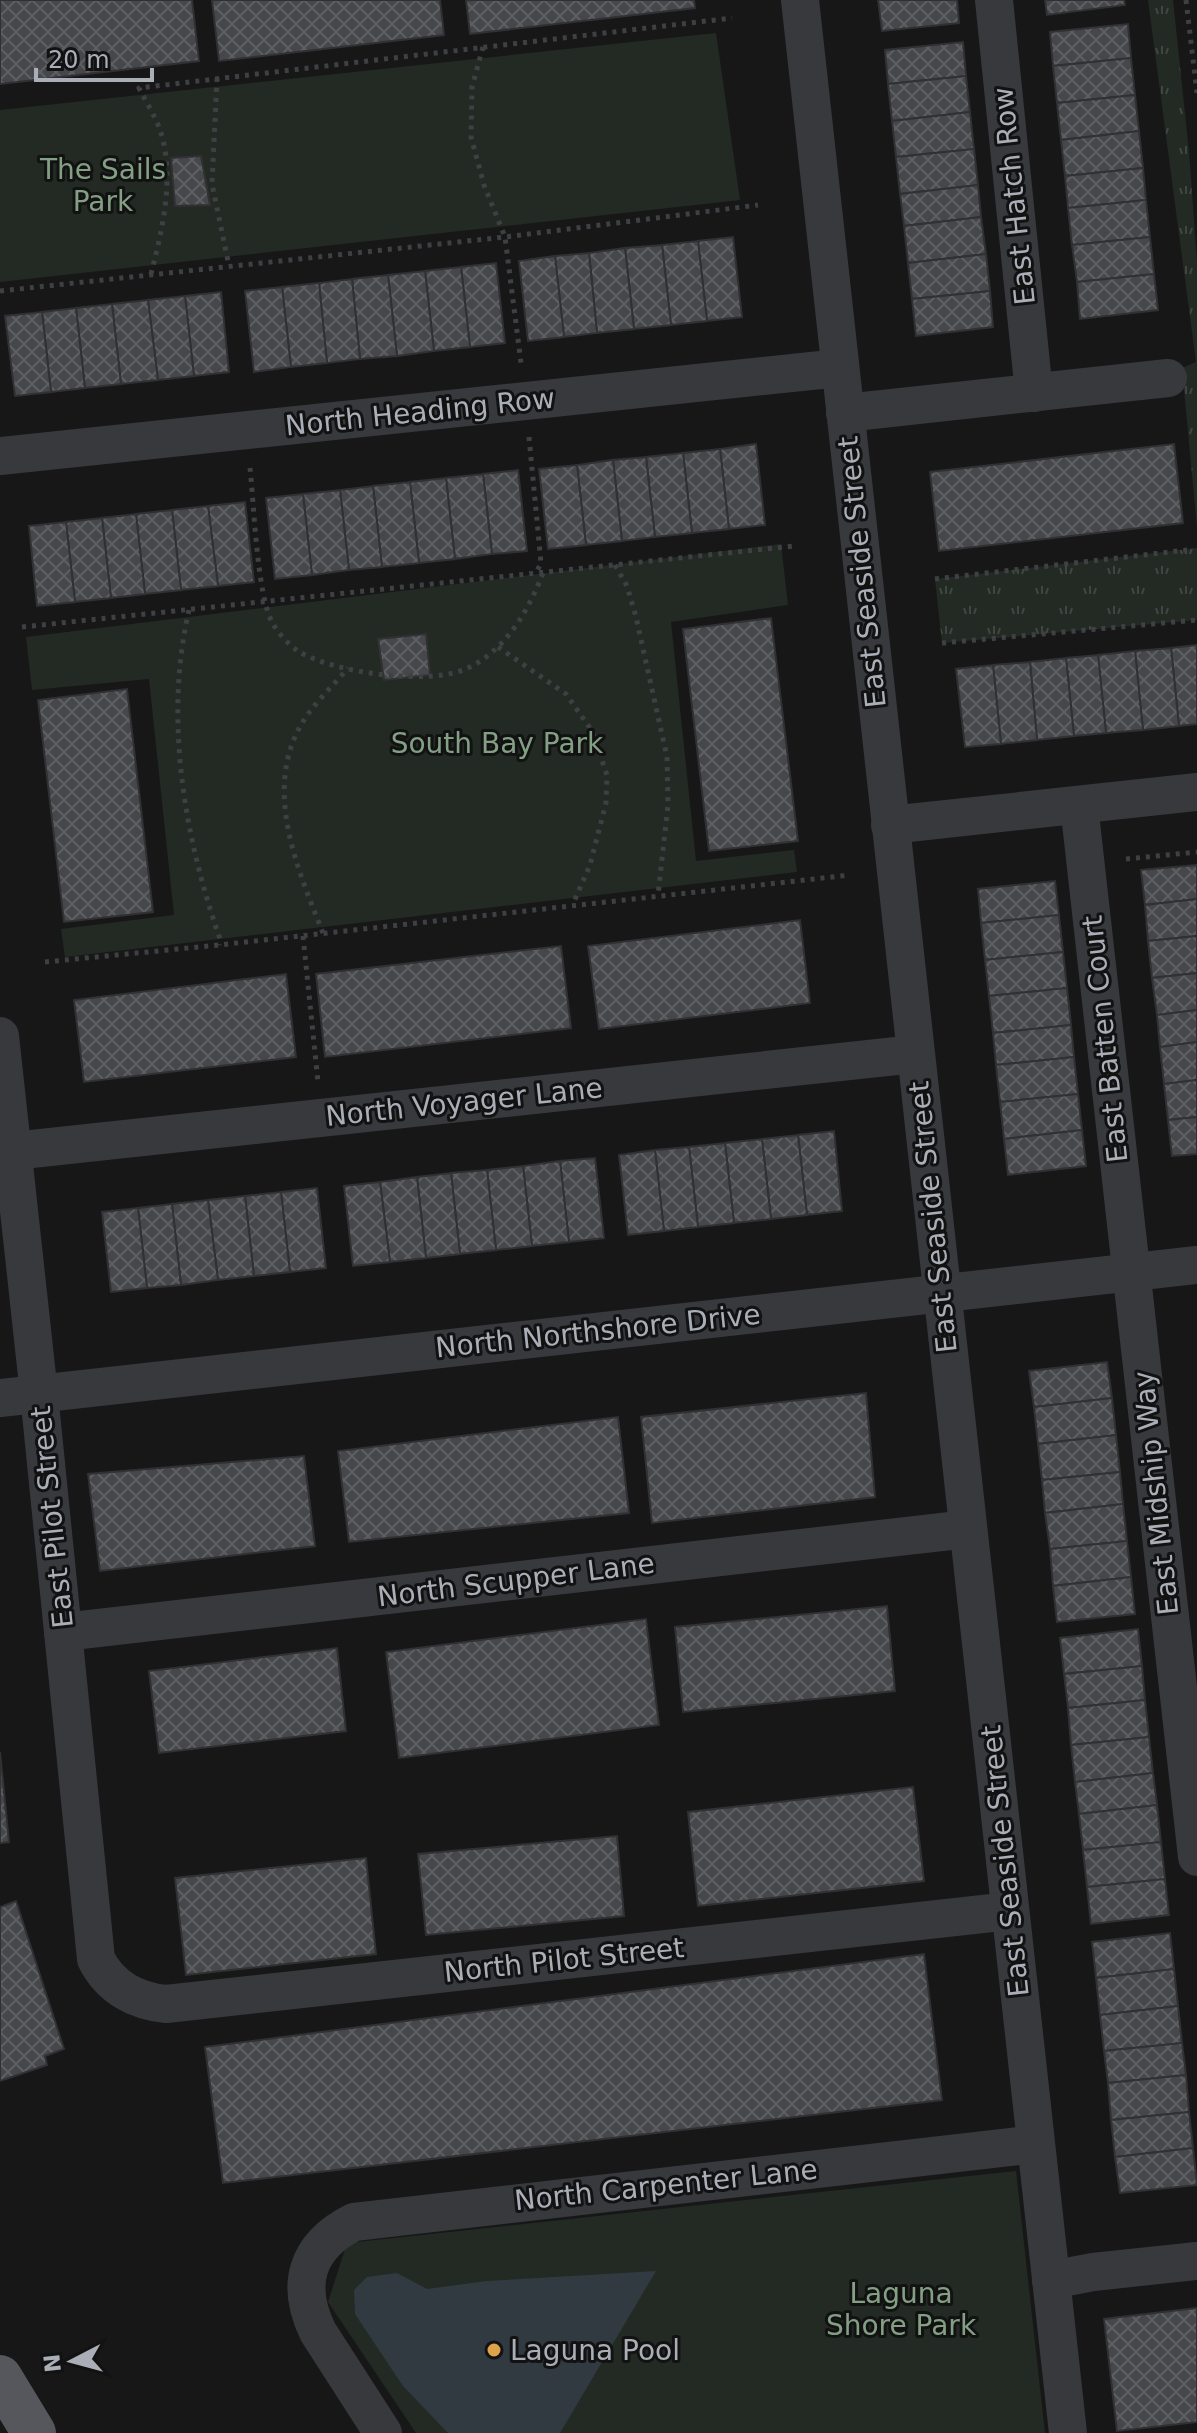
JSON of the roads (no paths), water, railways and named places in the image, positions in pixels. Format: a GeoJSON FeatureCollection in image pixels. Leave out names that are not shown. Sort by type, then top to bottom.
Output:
{"type":"FeatureCollection","features":[{"type":"Feature","properties":{"kind":"main road"},"geometry":{"type":"LineString","coordinates":[[0,2377],[34,2433]]}},
{"type":"Feature","properties":{"kind":"street","name":"East Seaside Street"},"geometry":{"type":"LineString","coordinates":[[800,0],[1068,2433]]}},
{"type":"Feature","properties":{"kind":"street","name":"East Hatch Row"},"geometry":{"type":"LineString","coordinates":[[994,0],[1034,393]]}},
{"type":"Feature","properties":{"kind":"street","name":"North Heading Row"},"geometry":{"type":"LineString","coordinates":[[0,456],[840,368]]}},
{"type":"Feature","properties":{"kind":"street"},"geometry":{"type":"LineString","coordinates":[[845,413],[1168,378]]}},
{"type":"Feature","properties":{"kind":"street"},"geometry":{"type":"LineString","coordinates":[[890,825],[1197,792]]}},
{"type":"Feature","properties":{"kind":"street","name":"East Batten Court"},"geometry":{"type":"LineString","coordinates":[[1079,805],[1131,1272]]}},
{"type":"Feature","properties":{"kind":"street","name":"East Pilot Street"},"geometry":{"type":"LineString","coordinates":[[0,1036],[96,1959],[103,1972],[121,1989]]}},
{"type":"Feature","properties":{"kind":"street","name":"North Voyager Lane"},"geometry":{"type":"LineString","coordinates":[[13,1151],[915,1054]]}},
{"type":"Feature","properties":{"kind":"street","name":"North Northshore Drive"},"geometry":{"type":"LineString","coordinates":[[0,1398],[1197,1265]]}},
{"type":"Feature","properties":{"kind":"street","name":"East Midship Way"},"geometry":{"type":"LineString","coordinates":[[1131,1272],[1197,1857]]}},
{"type":"Feature","properties":{"kind":"street","name":"North Scupper Lane"},"geometry":{"type":"LineString","coordinates":[[63,1632],[968,1529]]}},
{"type":"Feature","properties":{"kind":"street","name":"North Pilot Street"},"geometry":{"type":"LineString","coordinates":[[121,1989],[135,1998],[166,2004],[1010,1911]]}},
{"type":"Feature","properties":{"kind":"street","name":"North Carpenter Lane"},"geometry":{"type":"LineString","coordinates":[[383,2433],[310,2316],[306,2297],[312,2261],[322,2244],[336,2231],[354,2222],[1036,2144]]}},
{"type":"Feature","properties":{"kind":"street"},"geometry":{"type":"LineString","coordinates":[[1051,2280],[1093,2272],[1197,2261]]}},
{"type":"Feature","properties":{"kind":"place","name":"Laguna Pool"},"geometry":{"type":"Point","coordinates":[494,2350]}},
{"type":"Feature","properties":{"kind":"park label","name":"The Sails Park"},"geometry":{"type":"Point","coordinates":[103,185]}},
{"type":"Feature","properties":{"kind":"park label","name":"South Bay Park"},"geometry":{"type":"Point","coordinates":[497,743]}},
{"type":"Feature","properties":{"kind":"park label","name":"Laguna Shore Park"},"geometry":{"type":"Point","coordinates":[901,2309]}}]}
